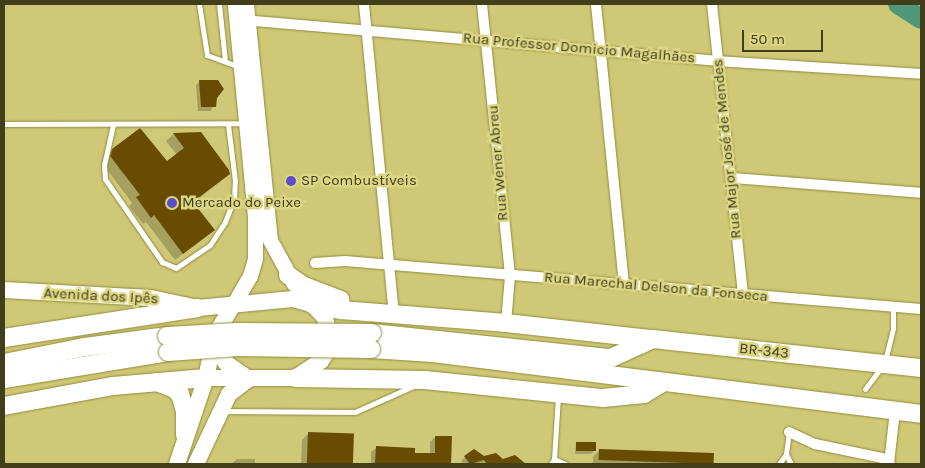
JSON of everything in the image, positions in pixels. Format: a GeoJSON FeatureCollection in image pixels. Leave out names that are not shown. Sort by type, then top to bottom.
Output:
{"type":"FeatureCollection","features":[{"type":"Feature","properties":{"kind":"highway"},"geometry":{"type":"LineString","coordinates":[[288,275],[322,294],[391,313]]}},
{"type":"Feature","properties":{"kind":"highway"},"geometry":{"type":"LineString","coordinates":[[312,304],[341,310],[506,323],[653,340]]}},
{"type":"Feature","properties":{"kind":"highway"},"geometry":{"type":"LineString","coordinates":[[4,338],[198,308]]}},
{"type":"Feature","properties":{"kind":"highway"},"geometry":{"type":"LineString","coordinates":[[4,379],[167,344],[237,332],[371,341],[542,359],[664,382],[921,414]]}},
{"type":"Feature","properties":{"kind":"highway","name":"BR-343"},"geometry":{"type":"LineString","coordinates":[[542,359],[611,358],[653,340],[921,368]]}},
{"type":"Feature","properties":{"kind":"highway"},"geometry":{"type":"LineString","coordinates":[[4,363],[85,347],[167,344]]}},
{"type":"Feature","properties":{"kind":"highway"},"geometry":{"type":"LineString","coordinates":[[4,406],[156,382],[206,378]]}},
{"type":"Feature","properties":{"kind":"highway"},"geometry":{"type":"LineString","coordinates":[[295,378],[425,380],[558,394],[625,398],[644,394],[664,382]]}},
{"type":"Feature","properties":{"kind":"highway"},"geometry":{"type":"LineString","coordinates":[[156,382],[166,383],[180,394],[185,412],[185,435]]}},
{"type":"Feature","properties":{"kind":"main road"},"geometry":{"type":"LineString","coordinates":[[177,464],[185,435],[206,378],[219,326],[250,276],[255,258],[261,217],[242,20],[235,4]]}},
{"type":"Feature","properties":{"kind":"main road"},"geometry":{"type":"LineString","coordinates":[[246,4],[242,20],[242,67],[252,123]]}},
{"type":"Feature","properties":{"kind":"main road"},"geometry":{"type":"LineString","coordinates":[[206,378],[295,378],[321,361],[329,349],[330,337],[325,318],[288,275],[270,240],[261,217]]}},
{"type":"Feature","properties":{"kind":"main road","name":"Avenida dos Ipês"},"geometry":{"type":"LineString","coordinates":[[4,290],[151,298],[198,308],[233,305]]}},
{"type":"Feature","properties":{"kind":"main road"},"geometry":{"type":"LineString","coordinates":[[233,305],[273,299],[312,304]]}},
{"type":"Feature","properties":{"kind":"main road"},"geometry":{"type":"LineString","coordinates":[[214,345],[226,363],[249,379]]}},
{"type":"Feature","properties":{"kind":"main road"},"geometry":{"type":"LineString","coordinates":[[196,464],[219,411],[234,388],[249,379]]}},
{"type":"Feature","properties":{"kind":"street"},"geometry":{"type":"LineString","coordinates":[[364,4],[392,266],[391,313]]}},
{"type":"Feature","properties":{"kind":"street","name":"Rua Wener Abreu"},"geometry":{"type":"LineString","coordinates":[[482,4],[510,276],[506,323]]}},
{"type":"Feature","properties":{"kind":"street"},"geometry":{"type":"LineString","coordinates":[[596,4],[624,285]]}},
{"type":"Feature","properties":{"kind":"street","name":"Rua Major José de Mendes"},"geometry":{"type":"LineString","coordinates":[[712,4],[743,294]]}},
{"type":"Feature","properties":{"kind":"street","name":"Rua Professor Domicio Magalhães"},"geometry":{"type":"LineString","coordinates":[[242,20],[717,61],[921,74]]}},
{"type":"Feature","properties":{"kind":"street"},"geometry":{"type":"LineString","coordinates":[[732,178],[921,194]]}},
{"type":"Feature","properties":{"kind":"street","name":"Rua Marechal Delson da Fonseca"},"geometry":{"type":"LineString","coordinates":[[315,263],[330,260],[921,309]]}},
{"type":"Feature","properties":{"kind":"street"},"geometry":{"type":"LineString","coordinates":[[789,432],[815,444],[872,454],[890,463],[895,411]]}},
{"type":"Feature","properties":{"kind":"lane"},"geometry":{"type":"LineString","coordinates":[[199,4],[208,55],[242,67]]}},
{"type":"Feature","properties":{"kind":"lane"},"geometry":{"type":"LineString","coordinates":[[219,4],[225,61]]}},
{"type":"Feature","properties":{"kind":"lane"},"geometry":{"type":"LineString","coordinates":[[5,124],[252,123]]}},
{"type":"Feature","properties":{"kind":"lane"},"geometry":{"type":"LineString","coordinates":[[113,125],[104,165],[105,179],[162,262],[176,268],[210,245],[225,222],[234,198],[235,181],[228,124]]}},
{"type":"Feature","properties":{"kind":"lane"},"geometry":{"type":"LineString","coordinates":[[865,389],[883,364],[893,328],[893,307]]}},
{"type":"Feature","properties":{"kind":"lane"},"geometry":{"type":"LineString","coordinates":[[219,411],[355,412],[425,380]]}},
{"type":"Feature","properties":{"kind":"lane"},"geometry":{"type":"LineString","coordinates":[[558,394],[552,462],[565,464]]}},
{"type":"Feature","properties":{"kind":"lane"},"geometry":{"type":"LineString","coordinates":[[779,464],[786,454],[789,432]]}},
{"type":"Feature","properties":{"kind":"lane"},"geometry":{"type":"LineString","coordinates":[[786,454],[791,464]]}},
{"type":"Feature","properties":{"kind":"building"},"geometry":{"type":"Polygon","coordinates":[[[199,80],[218,80],[224,89],[217,98],[216,107],[201,107],[199,80]]]}},
{"type":"Feature","properties":{"kind":"building"},"geometry":{"type":"Polygon","coordinates":[[[140,128],[167,161],[184,148],[173,133],[201,132],[229,170],[230,174],[193,202],[215,230],[183,254],[154,215],[151,218],[136,197],[140,195],[110,156],[112,149],[140,128]]]}},
{"type":"Feature","properties":{"kind":"building"},"geometry":{"type":"Polygon","coordinates":[[[308,432],[354,434],[353,464],[307,464],[308,432]]]}},
{"type":"Feature","properties":{"kind":"building"},"geometry":{"type":"Polygon","coordinates":[[[435,436],[452,436],[451,464],[375,464],[376,446],[415,448],[415,453],[435,453],[435,436]]]}},
{"type":"Feature","properties":{"kind":"building"},"geometry":{"type":"Polygon","coordinates":[[[576,442],[596,442],[596,451],[576,451],[576,442]]]}},
{"type":"Feature","properties":{"kind":"building"},"geometry":{"type":"Polygon","coordinates":[[[474,449],[484,456],[496,453],[503,459],[515,455],[526,464],[487,464],[484,460],[470,464],[464,456],[474,449]]]}},
{"type":"Feature","properties":{"kind":"building"},"geometry":{"type":"Polygon","coordinates":[[[599,449],[714,453],[714,464],[599,460],[599,449]]]}},
{"type":"Feature","properties":{"kind":"waterway"},"geometry":{"type":"LineString","coordinates":[[898,4],[921,19]]}},
{"type":"Feature","properties":{"kind":"place","name":"SP Combustíveis"},"geometry":{"type":"Point","coordinates":[291,181]}},
{"type":"Feature","properties":{"kind":"place","name":"Mercado do Peixe"},"geometry":{"type":"Point","coordinates":[172,203]}}]}
